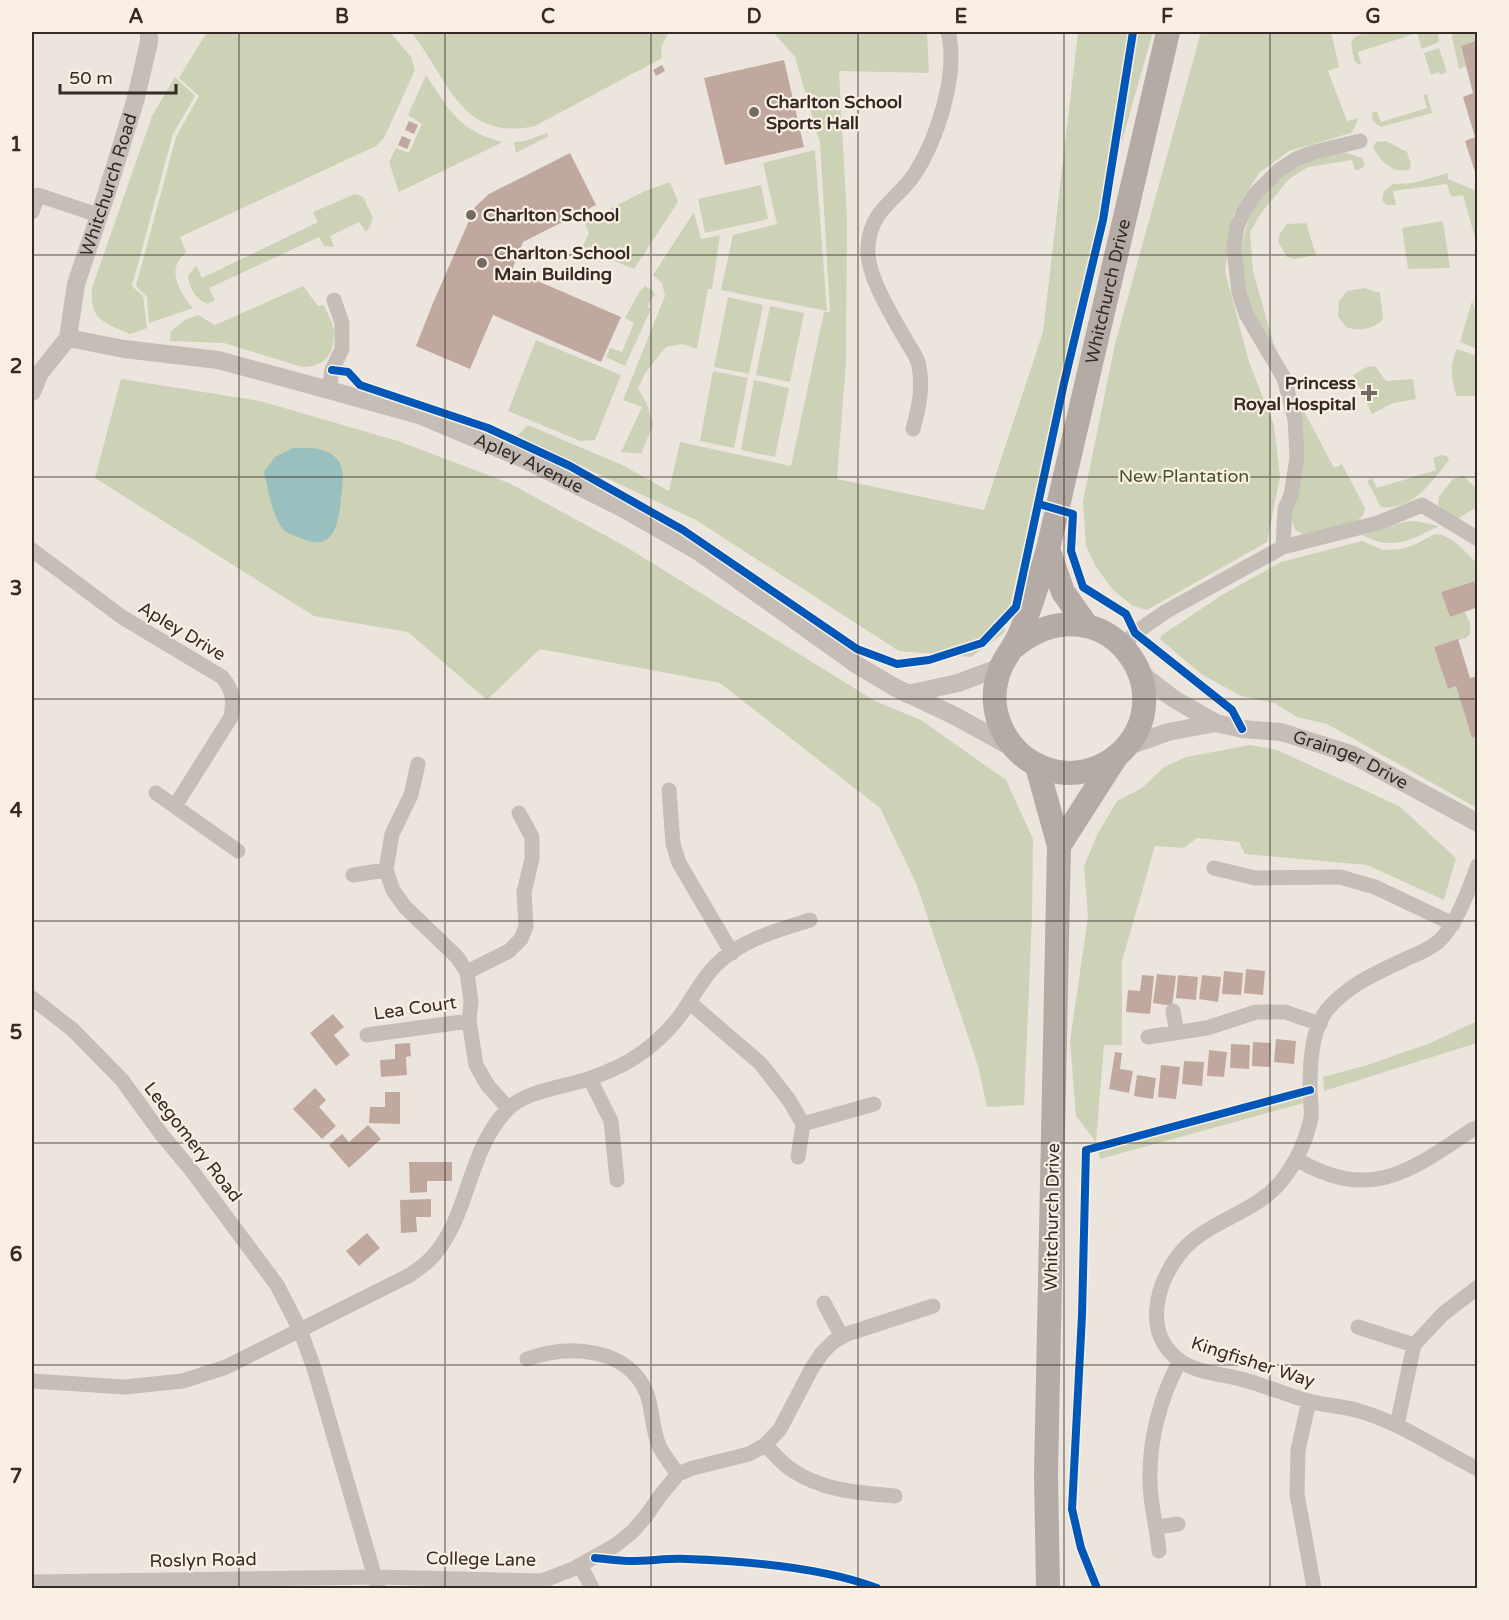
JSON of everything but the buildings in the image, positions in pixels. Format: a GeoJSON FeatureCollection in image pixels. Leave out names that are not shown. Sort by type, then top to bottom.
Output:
{"type":"FeatureCollection","features":[{"type":"Feature","properties":{"kind":"main road","name":"Whitchurch Drive"},"geometry":{"type":"LineString","coordinates":[[1122,752],[1103,766],[1078,772],[1053,771],[1037,766],[1013,748],[1002,730],[995,709],[995,687],[1001,667],[1015,646],[1031,606],[1048,549],[1168,32]]}},
{"type":"Feature","properties":{"kind":"main road"},"geometry":{"type":"LineString","coordinates":[[1048,549],[1064,592],[1087,626]]}},
{"type":"Feature","properties":{"kind":"main road","name":"Whitchurch Drive"},"geometry":{"type":"LineString","coordinates":[[1015,646],[1030,634],[1048,626],[1068,623],[1087,626],[1107,633],[1123,646],[1140,673],[1144,699],[1140,725],[1059,846]]}},
{"type":"Feature","properties":{"kind":"main road","name":"Whitchurch Drive"},"geometry":{"type":"LineString","coordinates":[[1037,766],[1059,846],[1046,1474],[1048,1588]]}},
{"type":"Feature","properties":{"kind":"street","name":"Whitchurch Road"},"geometry":{"type":"LineString","coordinates":[[68,338],[76,284],[136,98],[149,42],[149,32]]}},
{"type":"Feature","properties":{"kind":"street"},"geometry":{"type":"LineString","coordinates":[[914,429],[922,396],[919,364],[872,273],[867,248],[872,225],[890,199],[913,177],[928,151],[948,87],[951,42],[948,32]]}},
{"type":"Feature","properties":{"kind":"street"},"geometry":{"type":"LineString","coordinates":[[1283,547],[1285,509],[1291,495],[1297,458],[1295,419],[1284,378],[1246,314],[1239,293],[1234,248],[1236,227],[1255,194],[1278,171],[1296,159],[1314,152],[1360,141]]}},
{"type":"Feature","properties":{"kind":"street"},"geometry":{"type":"LineString","coordinates":[[32,212],[38,195],[98,215]]}},
{"type":"Feature","properties":{"kind":"street"},"geometry":{"type":"LineString","coordinates":[[329,390],[332,370],[342,349],[342,323],[334,300]]}},
{"type":"Feature","properties":{"kind":"street"},"geometry":{"type":"LineString","coordinates":[[32,392],[44,368],[68,338]]}},
{"type":"Feature","properties":{"kind":"street","name":"Apley Avenue"},"geometry":{"type":"LineString","coordinates":[[68,338],[124,349],[218,360],[419,416],[524,459],[622,508],[699,552],[857,665],[907,694],[955,716],[1013,748]]}},
{"type":"Feature","properties":{"kind":"street"},"geometry":{"type":"LineString","coordinates":[[1123,646],[1135,633],[1165,612],[1283,547],[1378,523],[1422,505],[1478,539]]}},
{"type":"Feature","properties":{"kind":"street","name":"Apley Drive"},"geometry":{"type":"LineString","coordinates":[[32,550],[122,617],[222,677],[230,687],[234,702],[231,717],[176,807]]}},
{"type":"Feature","properties":{"kind":"street"},"geometry":{"type":"LineString","coordinates":[[907,694],[958,683],[1001,667]]}},
{"type":"Feature","properties":{"kind":"street","name":"Grainger Drive"},"geometry":{"type":"LineString","coordinates":[[1140,673],[1174,699],[1216,723],[1242,729],[1281,732],[1351,754],[1478,823]]}},
{"type":"Feature","properties":{"kind":"street","name":"Grainger Drive"},"geometry":{"type":"LineString","coordinates":[[1122,752],[1168,732],[1216,723]]}},
{"type":"Feature","properties":{"kind":"street"},"geometry":{"type":"LineString","coordinates":[[418,764],[411,795],[392,834],[386,870],[393,890],[405,907],[457,957],[467,972],[471,1002],[469,1021],[476,1065],[488,1086],[508,1108]]}},
{"type":"Feature","properties":{"kind":"street"},"geometry":{"type":"LineString","coordinates":[[669,790],[673,844],[679,863],[732,953]]}},
{"type":"Feature","properties":{"kind":"street"},"geometry":{"type":"LineString","coordinates":[[156,793],[238,851]]}},
{"type":"Feature","properties":{"kind":"street"},"geometry":{"type":"LineString","coordinates":[[467,972],[509,951],[521,939],[526,926],[524,892],[532,859],[532,837],[519,813]]}},
{"type":"Feature","properties":{"kind":"street","name":"Kingfisher Way"},"geometry":{"type":"LineString","coordinates":[[1478,865],[1453,924],[1438,941],[1344,992],[1326,1012],[1320,1024],[1311,1057],[1311,1116],[1296,1160],[1282,1181],[1261,1200],[1200,1234],[1179,1254],[1158,1293],[1155,1310],[1162,1338],[1169,1350],[1180,1361],[1309,1401],[1356,1410],[1397,1425],[1447,1455],[1478,1470]]}},
{"type":"Feature","properties":{"kind":"street"},"geometry":{"type":"LineString","coordinates":[[1214,868],[1256,878],[1340,877],[1375,887],[1453,924]]}},
{"type":"Feature","properties":{"kind":"street"},"geometry":{"type":"LineString","coordinates":[[353,875],[386,870]]}},
{"type":"Feature","properties":{"kind":"street"},"geometry":{"type":"LineString","coordinates":[[32,1381],[125,1387],[183,1381],[226,1367],[410,1275],[434,1256],[445,1241],[458,1216],[480,1154],[493,1127],[508,1108],[527,1097],[590,1079],[621,1065],[647,1049],[680,1016],[703,980],[717,964],[732,953],[774,931],[810,920]]}},
{"type":"Feature","properties":{"kind":"street","name":"Leegomery Road"},"geometry":{"type":"LineString","coordinates":[[32,998],[73,1030],[122,1080],[162,1136],[192,1171],[277,1285],[300,1330],[314,1368],[377,1583]]}},
{"type":"Feature","properties":{"kind":"street"},"geometry":{"type":"LineString","coordinates":[[690,1002],[760,1063],[789,1100],[803,1124],[798,1157]]}},
{"type":"Feature","properties":{"kind":"street"},"geometry":{"type":"LineString","coordinates":[[1173,1011],[1177,1032]]}},
{"type":"Feature","properties":{"kind":"street"},"geometry":{"type":"LineString","coordinates":[[1148,1037],[1207,1028],[1256,1012],[1285,1012],[1320,1024]]}},
{"type":"Feature","properties":{"kind":"street","name":"Lea Court"},"geometry":{"type":"LineString","coordinates":[[367,1035],[469,1021]]}},
{"type":"Feature","properties":{"kind":"street"},"geometry":{"type":"LineString","coordinates":[[590,1079],[610,1121],[617,1180]]}},
{"type":"Feature","properties":{"kind":"street"},"geometry":{"type":"LineString","coordinates":[[803,1124],[874,1104]]}},
{"type":"Feature","properties":{"kind":"street"},"geometry":{"type":"LineString","coordinates":[[1296,1160],[1314,1169],[1355,1181],[1383,1179],[1406,1171],[1478,1128]]}},
{"type":"Feature","properties":{"kind":"street"},"geometry":{"type":"LineString","coordinates":[[1397,1425],[1414,1345],[1443,1314],[1478,1287]]}},
{"type":"Feature","properties":{"kind":"street"},"geometry":{"type":"LineString","coordinates":[[824,1303],[842,1337]]}},
{"type":"Feature","properties":{"kind":"street"},"geometry":{"type":"LineString","coordinates":[[528,1359],[542,1354],[578,1350],[604,1354],[634,1374],[647,1394],[660,1447],[678,1474],[749,1454],[765,1445],[780,1429],[822,1353],[842,1337],[933,1306]]}},
{"type":"Feature","properties":{"kind":"street"},"geometry":{"type":"LineString","coordinates":[[1358,1326],[1414,1345]]}},
{"type":"Feature","properties":{"kind":"street"},"geometry":{"type":"LineString","coordinates":[[1159,1551],[1150,1481],[1156,1419],[1171,1377],[1180,1361]]}},
{"type":"Feature","properties":{"kind":"street"},"geometry":{"type":"LineString","coordinates":[[1309,1401],[1298,1450],[1297,1494],[1314,1588]]}},
{"type":"Feature","properties":{"kind":"street"},"geometry":{"type":"LineString","coordinates":[[765,1445],[792,1470],[816,1482],[850,1493],[895,1496]]}},
{"type":"Feature","properties":{"kind":"street","name":"College Lane"},"geometry":{"type":"LineString","coordinates":[[377,1583],[542,1581],[580,1565],[616,1545],[633,1531],[678,1474]]}},
{"type":"Feature","properties":{"kind":"street"},"geometry":{"type":"LineString","coordinates":[[1156,1527],[1178,1524]]}},
{"type":"Feature","properties":{"kind":"street"},"geometry":{"type":"LineString","coordinates":[[580,1565],[592,1588]]}},
{"type":"Feature","properties":{"kind":"street","name":"Roslyn Road"},"geometry":{"type":"LineString","coordinates":[[32,1582],[377,1583]]}},
{"type":"Feature","properties":{"kind":"green space"},"geometry":{"type":"Polygon","coordinates":[[[207,32],[390,32],[411,57],[415,70],[384,138],[376,146],[180,237],[186,252],[178,262],[177,282],[182,294],[193,308],[149,323],[147,297],[136,286],[176,137],[199,96],[179,78],[207,32]]]}},
{"type":"Feature","properties":{"kind":"green space"},"geometry":{"type":"Polygon","coordinates":[[[411,32],[669,32],[661,47],[662,58],[535,126],[510,128],[489,125],[473,116],[459,103],[411,32]]]}},
{"type":"Feature","properties":{"kind":"green space"},"geometry":{"type":"Polygon","coordinates":[[[773,32],[927,32],[929,73],[839,71],[847,219],[846,361],[837,479],[984,510],[1043,332],[1078,32],[1153,32],[1090,253],[1004,633],[971,657],[899,651],[696,520],[517,436],[528,425],[622,465],[669,491],[680,442],[791,466],[824,312],[830,312],[820,143],[795,57],[773,32]]]}},
{"type":"Feature","properties":{"kind":"green space","name":"New Plantation"},"geometry":{"type":"Polygon","coordinates":[[[1201,32],[1331,32],[1339,67],[1328,71],[1347,121],[1358,118],[1351,133],[1289,151],[1259,173],[1233,215],[1225,271],[1249,362],[1274,425],[1280,477],[1267,542],[1147,610],[1133,606],[1113,590],[1096,567],[1086,546],[1083,501],[1115,344],[1201,32]]]}},
{"type":"Feature","properties":{"kind":"green space"},"geometry":{"type":"Polygon","coordinates":[[[1369,32],[1438,32],[1439,42],[1422,49],[1417,33],[1358,52],[1361,64],[1358,64],[1354,61],[1351,42],[1356,36],[1369,32]]]}},
{"type":"Feature","properties":{"kind":"green space"},"geometry":{"type":"Polygon","coordinates":[[[1451,32],[1477,32],[1477,40],[1461,46],[1466,66],[1459,69],[1451,32]]]}},
{"type":"Feature","properties":{"kind":"green space"},"geometry":{"type":"Polygon","coordinates":[[[1439,48],[1447,72],[1431,75],[1424,53],[1439,48]]]}},
{"type":"Feature","properties":{"kind":"green space"},"geometry":{"type":"Polygon","coordinates":[[[426,75],[449,109],[466,126],[488,138],[503,142],[399,192],[389,162],[396,148],[409,153],[422,124],[408,115],[426,75]]]}},
{"type":"Feature","properties":{"kind":"green space"},"geometry":{"type":"Polygon","coordinates":[[[175,77],[195,96],[173,134],[132,286],[143,296],[147,328],[130,334],[100,319],[93,307],[92,288],[152,116],[175,77]]]}},
{"type":"Feature","properties":{"kind":"green space"},"geometry":{"type":"Polygon","coordinates":[[[1427,94],[1432,113],[1381,127],[1375,123],[1373,112],[1377,111],[1381,122],[1427,108],[1423,95],[1427,94]]]}},
{"type":"Feature","properties":{"kind":"green space"},"geometry":{"type":"Polygon","coordinates":[[[547,133],[549,136],[516,153],[514,142],[525,141],[547,133]]]}},
{"type":"Feature","properties":{"kind":"green space"},"geometry":{"type":"Polygon","coordinates":[[[1386,141],[1407,152],[1411,164],[1410,169],[1398,170],[1388,166],[1379,157],[1373,147],[1376,142],[1386,141]]]}},
{"type":"Feature","properties":{"kind":"green space"},"geometry":{"type":"Polygon","coordinates":[[[815,150],[827,311],[721,290],[733,235],[777,224],[763,163],[815,150]]]}},
{"type":"Feature","properties":{"kind":"green space"},"geometry":{"type":"Polygon","coordinates":[[[1342,151],[1362,158],[1365,165],[1355,170],[1352,160],[1308,167],[1289,179],[1262,212],[1250,232],[1253,271],[1273,342],[1286,377],[1334,468],[1342,464],[1365,508],[1363,516],[1357,521],[1305,535],[1295,530],[1291,518],[1301,434],[1244,292],[1240,256],[1250,215],[1276,180],[1301,163],[1342,151]]]}},
{"type":"Feature","properties":{"kind":"green space"},"geometry":{"type":"Polygon","coordinates":[[[1448,173],[1448,179],[1474,190],[1475,187],[1477,188],[1477,245],[1463,195],[1451,197],[1447,184],[1393,191],[1396,205],[1386,205],[1382,200],[1384,191],[1393,184],[1413,183],[1448,173]]]}},
{"type":"Feature","properties":{"kind":"green space"},"geometry":{"type":"Polygon","coordinates":[[[670,182],[678,202],[634,269],[582,248],[589,233],[583,218],[595,212],[598,215],[645,191],[670,182]]]}},
{"type":"Feature","properties":{"kind":"green space"},"geometry":{"type":"Polygon","coordinates":[[[761,185],[768,219],[705,233],[698,199],[761,185]]]}},
{"type":"Feature","properties":{"kind":"green space"},"geometry":{"type":"Polygon","coordinates":[[[355,194],[363,197],[373,218],[366,232],[359,222],[330,236],[334,247],[324,246],[319,237],[209,288],[215,300],[207,304],[194,293],[188,276],[196,266],[202,278],[318,222],[313,212],[355,194]]]}},
{"type":"Feature","properties":{"kind":"green space"},"geometry":{"type":"Polygon","coordinates":[[[694,212],[701,239],[720,235],[712,289],[708,289],[697,349],[682,344],[666,347],[646,372],[638,388],[647,404],[653,425],[641,454],[621,452],[642,407],[623,400],[665,296],[662,283],[653,275],[694,212]]]}},
{"type":"Feature","properties":{"kind":"green space"},"geometry":{"type":"Polygon","coordinates":[[[1443,221],[1450,268],[1408,269],[1402,228],[1443,221]]]}},
{"type":"Feature","properties":{"kind":"green space"},"geometry":{"type":"Polygon","coordinates":[[[1306,223],[1316,255],[1294,259],[1287,257],[1278,242],[1280,233],[1287,224],[1306,223]]]}},
{"type":"Feature","properties":{"kind":"green space"},"geometry":{"type":"Polygon","coordinates":[[[303,286],[318,306],[324,305],[334,330],[334,341],[330,353],[316,365],[302,367],[224,343],[170,341],[171,331],[187,319],[198,315],[215,325],[303,286]]]}},
{"type":"Feature","properties":{"kind":"green space"},"geometry":{"type":"Polygon","coordinates":[[[645,286],[653,291],[655,296],[652,297],[648,307],[651,309],[625,366],[606,357],[610,348],[622,352],[634,323],[625,318],[645,286]]]}},
{"type":"Feature","properties":{"kind":"green space"},"geometry":{"type":"Polygon","coordinates":[[[1364,288],[1380,293],[1383,319],[1366,329],[1346,327],[1338,316],[1339,301],[1347,291],[1364,288]]]}},
{"type":"Feature","properties":{"kind":"green space"},"geometry":{"type":"Polygon","coordinates":[[[728,297],[763,305],[749,374],[714,367],[728,297]]]}},
{"type":"Feature","properties":{"kind":"green space"},"geometry":{"type":"Polygon","coordinates":[[[1472,301],[1477,314],[1477,349],[1460,342],[1472,301]]]}},
{"type":"Feature","properties":{"kind":"green space"},"geometry":{"type":"Polygon","coordinates":[[[770,306],[804,313],[790,382],[756,375],[770,306]]]}},
{"type":"Feature","properties":{"kind":"green space"},"geometry":{"type":"Polygon","coordinates":[[[536,340],[621,375],[595,440],[580,441],[508,411],[536,340]]]}},
{"type":"Feature","properties":{"kind":"green space"},"geometry":{"type":"Polygon","coordinates":[[[1457,349],[1477,356],[1477,396],[1457,396],[1452,373],[1457,349]]]}},
{"type":"Feature","properties":{"kind":"green space"},"geometry":{"type":"Polygon","coordinates":[[[1375,366],[1386,381],[1413,379],[1416,399],[1393,403],[1372,414],[1353,375],[1367,367],[1375,366]]]}},
{"type":"Feature","properties":{"kind":"green space"},"geometry":{"type":"Polygon","coordinates":[[[713,371],[748,378],[734,448],[700,441],[713,371]]]}},
{"type":"Feature","properties":{"kind":"green space"},"geometry":{"type":"Polygon","coordinates":[[[121,379],[260,401],[398,441],[509,483],[623,545],[875,701],[921,720],[1006,780],[1033,839],[1024,1105],[987,1107],[978,1066],[916,883],[880,808],[720,683],[540,649],[487,700],[408,632],[314,616],[95,478],[121,379]]]}},
{"type":"Feature","properties":{"kind":"green space"},"geometry":{"type":"Polygon","coordinates":[[[754,380],[789,388],[775,457],[741,450],[754,380]]]}},
{"type":"Feature","properties":{"kind":"green space"},"geometry":{"type":"Polygon","coordinates":[[[1447,456],[1449,460],[1428,486],[1412,500],[1392,507],[1381,507],[1367,481],[1372,478],[1377,488],[1436,470],[1433,458],[1447,456]]]}},
{"type":"Feature","properties":{"kind":"green space"},"geometry":{"type":"Polygon","coordinates":[[[1463,476],[1477,489],[1477,507],[1457,519],[1443,514],[1438,504],[1439,496],[1453,479],[1463,476]]]}},
{"type":"Feature","properties":{"kind":"green space"},"geometry":{"type":"Polygon","coordinates":[[[1416,521],[1439,526],[1402,542],[1383,543],[1363,535],[1404,522],[1416,521]]]}},
{"type":"Feature","properties":{"kind":"green space"},"geometry":{"type":"Polygon","coordinates":[[[1435,534],[1447,537],[1477,563],[1477,580],[1441,592],[1450,616],[1465,612],[1470,623],[1470,634],[1466,638],[1435,647],[1448,689],[1456,686],[1472,738],[1477,736],[1477,808],[1327,724],[1297,717],[1274,703],[1241,696],[1201,674],[1160,639],[1162,635],[1222,595],[1281,562],[1362,541],[1383,550],[1400,549],[1414,545],[1435,534]]]}},
{"type":"Feature","properties":{"kind":"green space"},"geometry":{"type":"Polygon","coordinates":[[[1250,745],[1277,750],[1399,806],[1456,858],[1444,900],[1367,865],[1245,854],[1239,842],[1197,838],[1184,848],[1155,846],[1122,961],[1122,1045],[1104,1045],[1096,1142],[1076,1116],[1070,1041],[1088,917],[1084,866],[1097,835],[1117,801],[1142,788],[1164,767],[1186,757],[1250,745]]]}},
{"type":"Feature","properties":{"kind":"green space"},"geometry":{"type":"Polygon","coordinates":[[[1477,1021],[1477,1043],[1324,1091],[1323,1077],[1428,1044],[1477,1021]]]}},
{"type":"Feature","properties":{"kind":"green space"},"geometry":{"type":"Polygon","coordinates":[[[1299,1089],[1304,1103],[1100,1159],[1096,1142],[1299,1089]]]}},
{"type":"Feature","properties":{"kind":"water"},"geometry":{"type":"Polygon","coordinates":[[[293,448],[328,452],[337,459],[342,468],[343,483],[337,524],[329,538],[322,542],[303,539],[287,532],[279,523],[273,509],[264,472],[275,457],[293,448]]]}},
{"type":"Feature","properties":{"kind":"cycle path"},"geometry":{"type":"LineString","coordinates":[[332,370],[348,372],[360,385],[488,428],[570,466],[683,530],[857,649],[897,664],[929,660],[982,643],[1016,607],[1064,383],[1103,220],[1133,32]]}},
{"type":"Feature","properties":{"kind":"cycle path"},"geometry":{"type":"LineString","coordinates":[[1039,504],[1073,514],[1071,551],[1083,587],[1126,614],[1135,633],[1232,710],[1242,729]]}},
{"type":"Feature","properties":{"kind":"cycle path"},"geometry":{"type":"LineString","coordinates":[[1097,1588],[1081,1548],[1072,1509],[1082,1315],[1086,1150],[1310,1090]]}},
{"type":"Feature","properties":{"kind":"cycle path"},"geometry":{"type":"LineString","coordinates":[[595,1558],[631,1561],[687,1559],[758,1564],[833,1575],[877,1588]]}},
{"type":"Feature","properties":{"kind":"place","name":"Charlton School Sports Hall"},"geometry":{"type":"Point","coordinates":[754,112]}},
{"type":"Feature","properties":{"kind":"place","name":"Charlton School"},"geometry":{"type":"Point","coordinates":[471,215]}},
{"type":"Feature","properties":{"kind":"place","name":"Charlton School Main Building"},"geometry":{"type":"Point","coordinates":[482,263]}},
{"type":"Feature","properties":{"kind":"place","name":"Princess Royal Hospital"},"geometry":{"type":"Point","coordinates":[1369,393]}}]}
